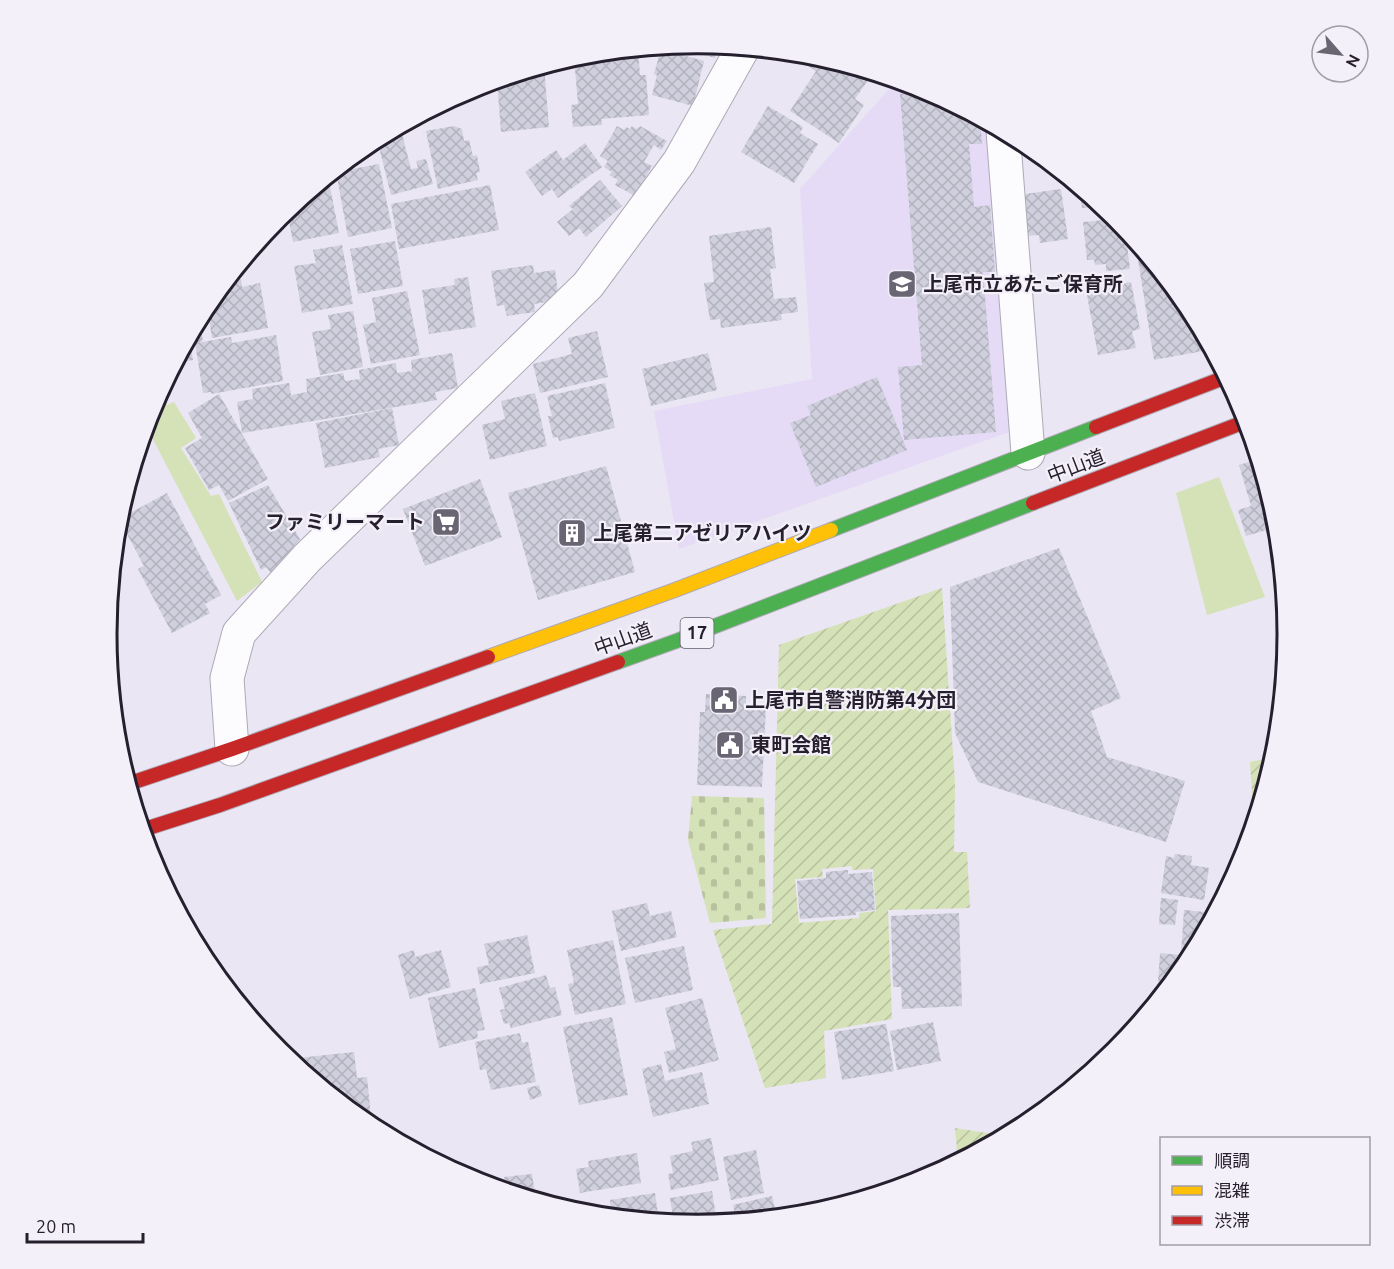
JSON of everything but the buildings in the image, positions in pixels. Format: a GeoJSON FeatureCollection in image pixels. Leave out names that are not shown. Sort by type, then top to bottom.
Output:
{"type":"FeatureCollection","features":[{"type":"Feature","properties":{"kind":"highway","name":"中山道"},"geometry":{"type":"LineString","coordinates":[[135,782],[675,590],[1219,380]]}},
{"type":"Feature","properties":{"kind":"highway","name":"中山道"},"geometry":{"type":"LineString","coordinates":[[150,828],[220,805],[679,640],[1238,425]]}},
{"type":"Feature","properties":{"kind":"street"},"geometry":{"type":"LineString","coordinates":[[232,749],[226,678],[239,633],[307,558],[588,285],[680,162],[739,55]]}},
{"type":"Feature","properties":{"kind":"street"},"geometry":{"type":"LineString","coordinates":[[1004,142],[1028,453]]}},
{"type":"Feature","properties":{"kind":"shaded area","name":"上尾市立あたご保育所"},"geometry":{"type":"Polygon","coordinates":[[[890,87],[954,114],[987,132],[1009,432],[679,549],[654,411],[812,379],[800,189],[890,87]]]}},
{"type":"Feature","properties":{"kind":"green space"},"geometry":{"type":"Polygon","coordinates":[[[165,402],[167,405],[174,402],[196,438],[181,448],[211,496],[219,494],[262,582],[237,601],[151,437],[165,402]]]}},
{"type":"Feature","properties":{"kind":"green space"},"geometry":{"type":"Polygon","coordinates":[[[1219,477],[1265,597],[1207,615],[1176,493],[1219,477]]]}},
{"type":"Feature","properties":{"kind":"green space"},"geometry":{"type":"Polygon","coordinates":[[[942,588],[955,783],[954,852],[967,852],[970,908],[888,910],[892,1019],[824,1031],[826,1078],[765,1088],[713,930],[772,924],[779,645],[942,588]],[[852,866],[822,869],[823,877],[795,879],[799,923],[859,918],[859,913],[876,911],[873,869],[852,870],[852,866]]]}},
{"type":"Feature","properties":{"kind":"green space"},"geometry":{"type":"Polygon","coordinates":[[[1264,759],[1253,802],[1250,762],[1264,759]]]}},
{"type":"Feature","properties":{"kind":"green space"},"geometry":{"type":"Polygon","coordinates":[[[692,796],[764,798],[766,918],[710,923],[688,840],[692,796]]]}},
{"type":"Feature","properties":{"kind":"green space"},"geometry":{"type":"Polygon","coordinates":[[[955,1128],[992,1134],[987,1137],[957,1153],[955,1128]]]}},
{"type":"Feature","properties":{"kind":"traffic: fast"},"geometry":{"type":"LineString","coordinates":[[831,530],[1096,427]]}},
{"type":"Feature","properties":{"kind":"traffic: fast"},"geometry":{"type":"LineString","coordinates":[[618,662],[1033,503]]}},
{"type":"Feature","properties":{"kind":"traffic: slow"},"geometry":{"type":"LineString","coordinates":[[488,657],[675,590],[831,530]]}},
{"type":"Feature","properties":{"kind":"traffic: jam"},"geometry":{"type":"LineString","coordinates":[[1096,427],[1219,380]]}},
{"type":"Feature","properties":{"kind":"traffic: jam"},"geometry":{"type":"LineString","coordinates":[[1033,503],[1238,425]]}},
{"type":"Feature","properties":{"kind":"traffic: jam"},"geometry":{"type":"LineString","coordinates":[[135,782],[488,657]]}},
{"type":"Feature","properties":{"kind":"traffic: jam"},"geometry":{"type":"LineString","coordinates":[[150,828],[220,805],[618,662]]}},
{"type":"Feature","properties":{"kind":"place","name":"上尾市立あたご保育所"},"geometry":{"type":"Point","coordinates":[902,284]}},
{"type":"Feature","properties":{"kind":"place","name":"ファミリーマート"},"geometry":{"type":"Point","coordinates":[446,522]}},
{"type":"Feature","properties":{"kind":"place","name":"上尾第二アゼリアハイツ"},"geometry":{"type":"Point","coordinates":[572,533]}},
{"type":"Feature","properties":{"kind":"place","name":"上尾市自警消防第4分団"},"geometry":{"type":"Point","coordinates":[724,700]}},
{"type":"Feature","properties":{"kind":"place","name":"東町会館"},"geometry":{"type":"Point","coordinates":[730,745]}}]}
